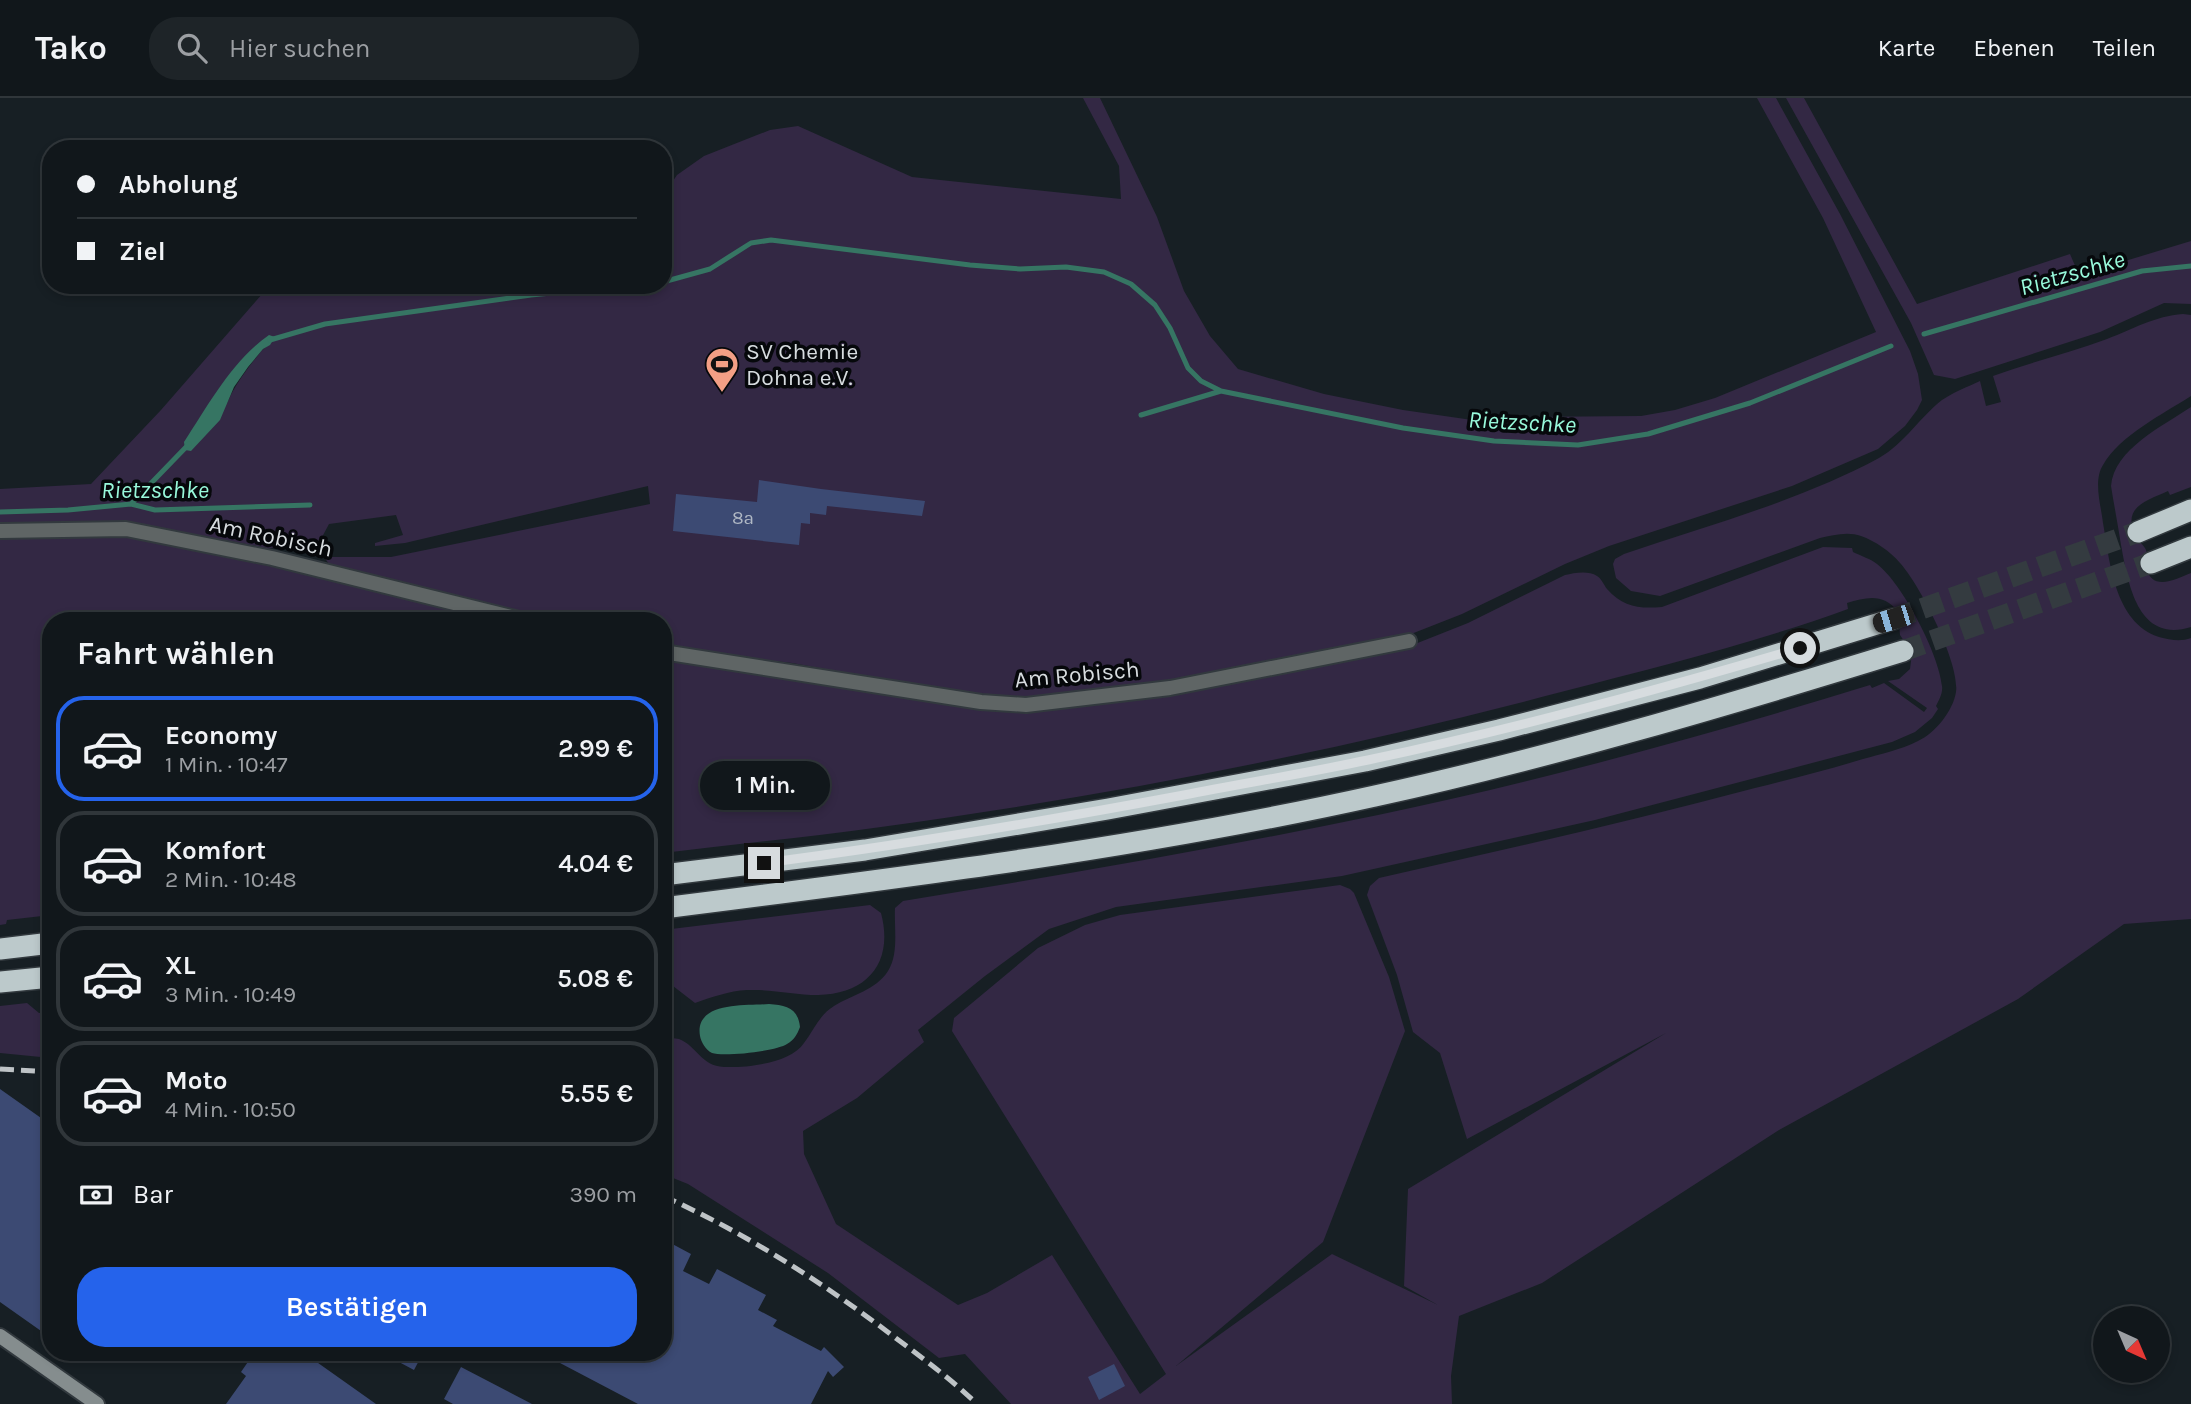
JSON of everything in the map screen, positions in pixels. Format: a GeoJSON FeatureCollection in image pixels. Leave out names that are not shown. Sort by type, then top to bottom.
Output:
{"type":"FeatureCollection","features":[{"type":"Feature","properties":{"kind":"highway"},"geometry":{"type":"LineString","coordinates":[[2138,532],[2191,510]]}},
{"type":"Feature","properties":{"kind":"highway"},"geometry":{"type":"LineString","coordinates":[[2151,564],[2191,547]]}},
{"type":"Feature","properties":{"kind":"highway"},"geometry":{"type":"LineString","coordinates":[[672,874],[865,850],[1108,809],[1365,761],[1499,730],[1700,678],[1893,619]]}},
{"type":"Feature","properties":{"kind":"highway"},"geometry":{"type":"LineString","coordinates":[[672,907],[886,880],[1059,853],[1375,796],[1690,716],[1903,651]]}},
{"type":"Feature","properties":{"kind":"highway"},"geometry":{"type":"LineString","coordinates":[[0,949],[42,944]]}},
{"type":"Feature","properties":{"kind":"highway"},"geometry":{"type":"LineString","coordinates":[[0,982],[42,978]]}},
{"type":"Feature","properties":{"kind":"main road"},"geometry":{"type":"LineString","coordinates":[[0,1336],[97,1404]]}},
{"type":"Feature","properties":{"kind":"street","name":"Am Robisch"},"geometry":{"type":"LineString","coordinates":[[0,531],[126,529],[272,558],[491,612]]}},
{"type":"Feature","properties":{"kind":"street","name":"Am Robisch"},"geometry":{"type":"LineString","coordinates":[[672,653],[981,702],[1026,705],[1170,688],[1409,641]]}},
{"type":"Feature","properties":{"kind":"shaded area"},"geometry":{"type":"Polygon","coordinates":[[[1083,98],[1100,98],[1157,217],[1184,291],[1210,336],[1238,369],[1324,394],[1403,410],[1479,421],[1523,417],[1641,416],[1675,410],[1715,398],[1876,332],[1823,218],[1757,98],[1776,98],[1840,214],[1910,351],[1918,374],[1922,400],[1905,426],[1878,449],[1792,486],[1609,546],[1565,564],[1462,614],[1406,636],[1087,695],[1026,699],[973,696],[792,663],[686,651],[672,648],[672,612],[521,612],[329,564],[324,557],[391,557],[650,504],[648,486],[405,543],[375,546],[375,543],[403,535],[396,515],[329,524],[320,546],[267,548],[129,522],[0,524],[0,489],[91,484],[161,410],[262,294],[672,294],[672,182],[677,175],[704,156],[770,130],[798,126],[912,177],[1121,199],[1119,166],[1083,98]],[[275,337],[216,394],[227,403],[245,372],[275,337]]]}},
{"type":"Feature","properties":{"kind":"shaded area"},"geometry":{"type":"Polygon","coordinates":[[[1786,98],[1804,98],[1917,304],[2070,254],[2079,275],[2191,241],[2191,304],[2164,303],[2100,332],[1955,379],[1934,375],[1911,323],[1786,98]]]}},
{"type":"Feature","properties":{"kind":"shaded area"},"geometry":{"type":"Polygon","coordinates":[[[2173,315],[2191,315],[2191,396],[2142,426],[2110,454],[2100,471],[2098,486],[2112,572],[2123,605],[2144,629],[2159,637],[2175,640],[2191,638],[2191,919],[2124,924],[2018,999],[1779,1130],[1542,1283],[1459,1316],[1451,1376],[1452,1404],[1011,1404],[965,1354],[939,1358],[828,1273],[688,1184],[672,1178],[672,1039],[685,1042],[704,1060],[724,1067],[768,1063],[798,1050],[829,1010],[870,988],[888,971],[895,949],[895,908],[903,901],[1201,850],[1440,801],[1626,756],[1870,685],[1872,688],[1884,683],[1924,712],[1927,708],[1888,681],[1899,679],[1910,669],[1912,653],[1900,635],[1898,612],[1881,599],[1868,598],[1847,603],[1848,609],[1706,654],[1393,734],[1223,770],[967,815],[672,852],[672,661],[986,709],[1029,712],[1172,693],[1410,646],[1468,623],[1569,574],[1593,574],[1600,578],[1613,595],[1625,603],[1646,608],[1662,607],[1823,547],[1852,548],[1853,552],[1869,559],[1887,573],[1918,620],[1934,656],[1942,686],[1936,706],[1938,709],[1932,718],[1915,732],[1892,742],[1595,820],[1342,876],[1116,907],[1049,929],[918,1030],[924,1042],[857,1098],[803,1131],[804,1154],[836,1224],[958,1305],[987,1293],[1052,1255],[1140,1394],[1166,1374],[952,1031],[954,1018],[1038,948],[1085,925],[1120,915],[1340,885],[1354,893],[1389,977],[1405,1031],[1323,1242],[1176,1366],[1332,1254],[1438,1305],[1404,1286],[1408,1189],[1666,1033],[1467,1139],[1440,1053],[1413,1032],[1397,975],[1367,895],[1370,886],[1379,878],[1661,812],[1809,774],[1897,749],[1924,737],[1937,727],[1951,707],[1956,692],[1956,679],[1945,644],[1918,588],[1892,554],[1877,544],[1856,535],[1820,538],[1660,596],[1631,591],[1616,578],[1613,564],[1615,559],[1786,500],[1849,473],[1888,452],[1942,400],[1980,381],[1986,406],[2001,402],[1993,376],[2173,315]]]}},
{"type":"Feature","properties":{"kind":"shaded area"},"geometry":{"type":"Polygon","coordinates":[[[269,335],[275,337],[234,387],[220,420],[191,451],[185,450],[184,442],[232,370],[269,335]]]}},
{"type":"Feature","properties":{"kind":"shaded area"},"geometry":{"type":"Polygon","coordinates":[[[2191,407],[2191,487],[2170,495],[2168,491],[2144,502],[2138,506],[2132,519],[2136,537],[2146,550],[2146,566],[2153,579],[2165,582],[2191,573],[2191,627],[2173,630],[2158,627],[2138,606],[2127,576],[2111,486],[2114,473],[2130,450],[2191,407]]]}},
{"type":"Feature","properties":{"kind":"shaded area"},"geometry":{"type":"Polygon","coordinates":[[[0,536],[125,537],[269,566],[458,612],[42,612],[42,916],[7,920],[6,924],[0,925],[0,536]]]}},
{"type":"Feature","properties":{"kind":"shaded area"},"geometry":{"type":"Polygon","coordinates":[[[870,905],[881,913],[884,946],[873,972],[851,989],[818,995],[747,990],[695,1003],[672,986],[672,929],[870,905]]]}},
{"type":"Feature","properties":{"kind":"shaded area"},"geometry":{"type":"Polygon","coordinates":[[[27,1003],[42,1013],[42,1057],[0,1053],[0,1006],[27,1003]]]}},
{"type":"Feature","properties":{"kind":"shaded area"},"geometry":{"type":"Polygon","coordinates":[[[769,1004],[790,1009],[799,1021],[800,1027],[795,1037],[781,1047],[738,1054],[718,1054],[708,1050],[701,1041],[700,1025],[713,1011],[736,1006],[769,1004]]]}},
{"type":"Feature","properties":{"kind":"building"},"geometry":{"type":"Polygon","coordinates":[[[759,480],[925,501],[922,516],[827,506],[826,515],[810,513],[810,524],[801,523],[799,545],[673,531],[676,494],[757,502],[759,480]]]}},
{"type":"Feature","properties":{"kind":"building"},"geometry":{"type":"Polygon","coordinates":[[[0,1089],[42,1119],[42,1332],[0,1302],[0,1089]]]}},
{"type":"Feature","properties":{"kind":"building"},"geometry":{"type":"Polygon","coordinates":[[[672,1244],[691,1254],[683,1271],[709,1284],[717,1269],[766,1295],[758,1310],[777,1320],[773,1326],[821,1351],[824,1347],[844,1367],[833,1377],[828,1371],[811,1404],[638,1404],[556,1361],[672,1361],[672,1244]]]}},
{"type":"Feature","properties":{"kind":"building"},"geometry":{"type":"Polygon","coordinates":[[[249,1361],[315,1361],[376,1404],[226,1404],[246,1376],[241,1372],[249,1361]]]}},
{"type":"Feature","properties":{"kind":"building"},"geometry":{"type":"Polygon","coordinates":[[[397,1361],[419,1361],[414,1370],[397,1361]]]}},
{"type":"Feature","properties":{"kind":"building"},"geometry":{"type":"Polygon","coordinates":[[[1114,1364],[1125,1386],[1099,1400],[1088,1377],[1114,1364]]]}},
{"type":"Feature","properties":{"kind":"building"},"geometry":{"type":"Polygon","coordinates":[[[461,1367],[532,1404],[453,1404],[444,1399],[461,1367]]]}},
{"type":"Feature","properties":{"kind":"waterway"},"geometry":{"type":"LineString","coordinates":[[672,280],[710,269],[751,243],[771,240],[970,265],[1020,269],[1066,267],[1104,272],[1131,284],[1155,305],[1170,328],[1188,368],[1201,381],[1221,391]]}},
{"type":"Feature","properties":{"kind":"waterway","name":"Rietzschke"},"geometry":{"type":"LineString","coordinates":[[1924,334],[2142,271],[2191,266]]}},
{"type":"Feature","properties":{"kind":"waterway"},"geometry":{"type":"LineString","coordinates":[[270,340],[325,324],[541,294]]}},
{"type":"Feature","properties":{"kind":"waterway","name":"Rietzschke"},"geometry":{"type":"LineString","coordinates":[[1141,415],[1221,391],[1403,428],[1494,441],[1578,445],[1648,434],[1750,403],[1891,346]]}},
{"type":"Feature","properties":{"kind":"waterway"},"geometry":{"type":"LineString","coordinates":[[131,504],[189,444]]}},
{"type":"Feature","properties":{"kind":"waterway","name":"Rietzschke"},"geometry":{"type":"LineString","coordinates":[[0,512],[68,510],[131,504],[155,510],[310,505]]}},
{"type":"Feature","properties":{"kind":"tunnel"},"geometry":{"type":"LineString","coordinates":[[1893,619],[2138,532]]}},
{"type":"Feature","properties":{"kind":"tunnel"},"geometry":{"type":"LineString","coordinates":[[1903,651],[2151,563]]}},
{"type":"Feature","properties":{"kind":"railway"},"geometry":{"type":"LineString","coordinates":[[0,1069],[42,1071]]}},
{"type":"Feature","properties":{"kind":"railway"},"geometry":{"type":"LineString","coordinates":[[672,1200],[755,1243],[813,1279],[918,1355],[977,1404]]}},
{"type":"Feature","properties":{"kind":"place","name":"SV Chemie Dohna e.V."},"geometry":{"type":"Point","coordinates":[722,394]}},
{"type":"Feature","properties":{"kind":"route"},"geometry":{"type":"LineString","coordinates":[[764,863],[865,850],[1108,809],[1365,761],[1590,707],[1800,648]]}}]}
